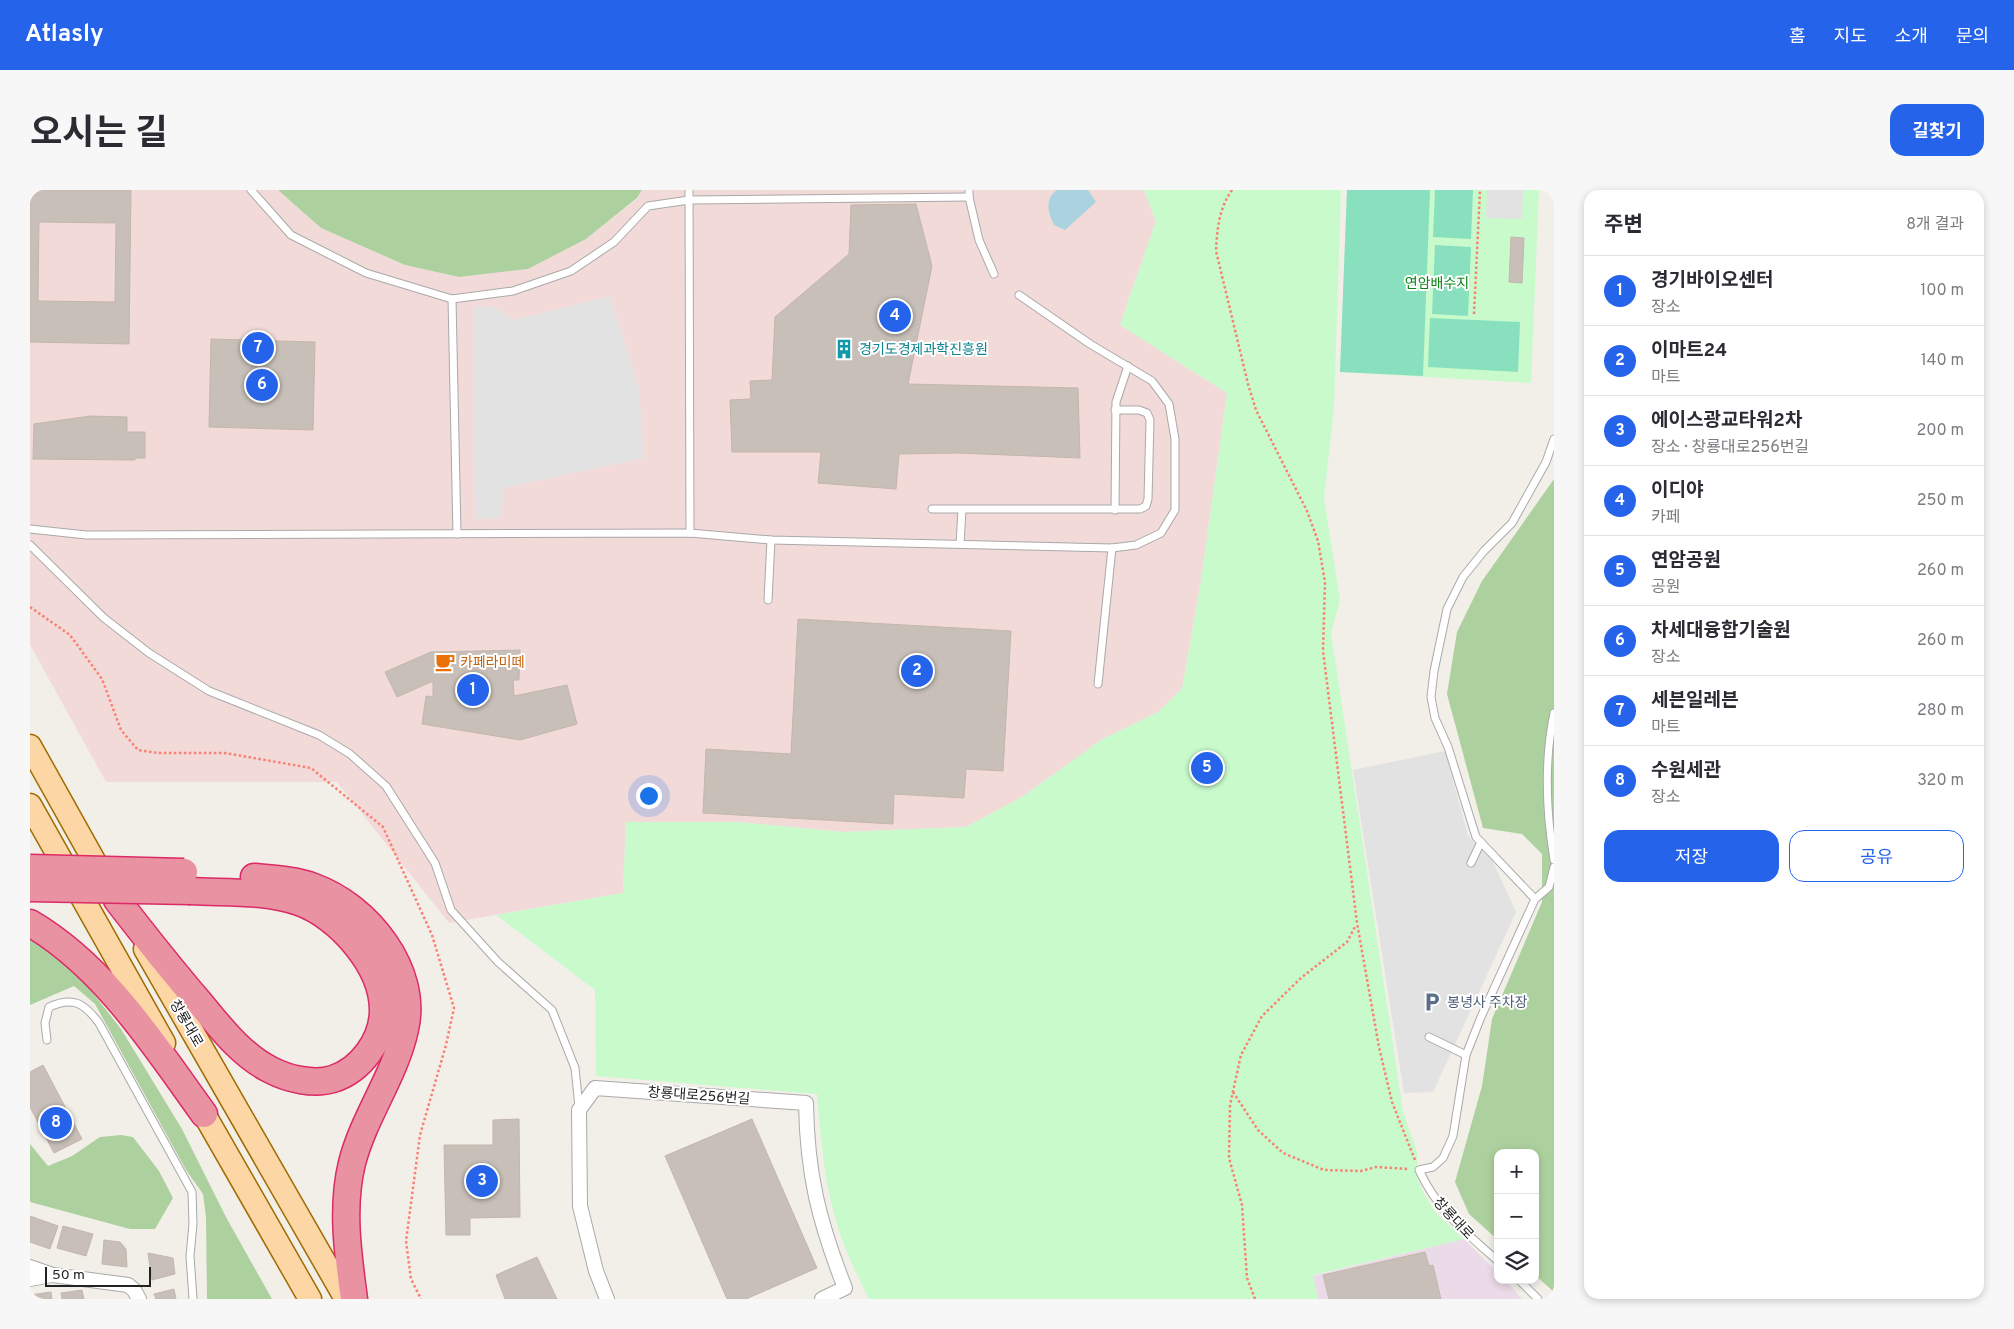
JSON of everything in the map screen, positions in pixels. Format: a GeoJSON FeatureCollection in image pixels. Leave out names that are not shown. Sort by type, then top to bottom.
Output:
{"type":"FeatureCollection","features":[{"type":"Feature","properties":{"kind":"highway"},"geometry":{"type":"LineString","coordinates":[[30,868],[187,881],[300,902],[326,916],[349,937],[373,972],[382,1004],[382,1023],[375,1043],[361,1061],[344,1074],[322,1081],[285,1076],[257,1062],[211,1017],[117,900]]}},
{"type":"Feature","properties":{"kind":"highway"},"geometry":{"type":"LineString","coordinates":[[30,888],[278,879],[316,888],[342,902],[360,916],[382,939],[398,966],[407,1001],[406,1026],[399,1049],[361,1134],[349,1179],[346,1213],[354,1299]]}},
{"type":"Feature","properties":{"kind":"highway"},"geometry":{"type":"LineString","coordinates":[[30,923],[58,941],[102,982],[150,1040],[204,1114]]}},
{"type":"Feature","properties":{"kind":"main road","name":"창룡대로"},"geometry":{"type":"LineString","coordinates":[[30,746],[346,1299]]}},
{"type":"Feature","properties":{"kind":"main road"},"geometry":{"type":"LineString","coordinates":[[30,804],[310,1299]]}},
{"type":"Feature","properties":{"kind":"street","name":"창룡대로256번길"},"geometry":{"type":"LineString","coordinates":[[579,1110],[595,1088],[806,1103],[806,1143],[812,1186],[830,1251],[846,1288],[822,1299]]}},
{"type":"Feature","properties":{"kind":"street"},"geometry":{"type":"LineString","coordinates":[[579,1110],[580,1206],[596,1271],[607,1299]]}},
{"type":"Feature","properties":{"kind":"street"},"geometry":{"type":"LineString","coordinates":[[30,1267],[53,1275],[128,1285],[134,1290],[139,1299]]}},
{"type":"Feature","properties":{"kind":"street"},"geometry":{"type":"LineString","coordinates":[[30,1278],[53,1275]]}},
{"type":"Feature","properties":{"kind":"lane"},"geometry":{"type":"LineString","coordinates":[[251,190],[291,235],[366,273],[452,299],[512,291],[571,271],[614,242],[648,206],[689,200],[969,194],[979,240],[994,274]]}},
{"type":"Feature","properties":{"kind":"lane"},"geometry":{"type":"LineString","coordinates":[[689,190],[690,532]]}},
{"type":"Feature","properties":{"kind":"lane"},"geometry":{"type":"LineString","coordinates":[[30,529],[86,535],[690,532],[771,540],[1112,548],[1136,545],[1160,533],[1175,510],[1175,439],[1169,404],[1152,382],[1090,344],[1019,295]]}},
{"type":"Feature","properties":{"kind":"lane"},"geometry":{"type":"LineString","coordinates":[[452,299],[457,534]]}},
{"type":"Feature","properties":{"kind":"lane"},"geometry":{"type":"LineString","coordinates":[[1115,510],[1115,410],[1128,366]]}},
{"type":"Feature","properties":{"kind":"lane"},"geometry":{"type":"LineString","coordinates":[[932,509],[1115,510],[1140,509],[1146,506],[1148,499],[1150,420],[1147,413],[1139,410],[1115,410]]}},
{"type":"Feature","properties":{"kind":"lane"},"geometry":{"type":"LineString","coordinates":[[1535,899],[1476,837],[1448,747],[1435,718],[1431,697],[1434,671],[1447,609],[1463,577],[1484,551],[1512,523],[1546,462],[1554,439]]}},
{"type":"Feature","properties":{"kind":"lane"},"geometry":{"type":"LineString","coordinates":[[960,544],[962,510]]}},
{"type":"Feature","properties":{"kind":"lane"},"geometry":{"type":"LineString","coordinates":[[768,600],[771,540]]}},
{"type":"Feature","properties":{"kind":"lane"},"geometry":{"type":"LineString","coordinates":[[30,545],[104,618],[149,653],[209,691],[320,735],[350,754],[386,786],[435,863],[451,910],[498,962],[552,1010],[575,1068],[579,1110]]}},
{"type":"Feature","properties":{"kind":"lane"},"geometry":{"type":"LineString","coordinates":[[1098,684],[1112,548]]}},
{"type":"Feature","properties":{"kind":"lane"},"geometry":{"type":"LineString","coordinates":[[1554,713],[1550,732],[1547,794],[1548,826],[1554,860]]}},
{"type":"Feature","properties":{"kind":"lane"},"geometry":{"type":"LineString","coordinates":[[1471,863],[1480,842]]}},
{"type":"Feature","properties":{"kind":"lane"},"geometry":{"type":"LineString","coordinates":[[1419,1170],[1433,1167],[1443,1158],[1453,1136],[1466,1055],[1481,1017],[1535,899],[1549,887],[1554,867]]}},
{"type":"Feature","properties":{"kind":"lane"},"geometry":{"type":"LineString","coordinates":[[47,1040],[45,1023],[49,1007],[62,1001],[74,1002],[88,1009],[99,1023],[192,1192],[193,1224],[190,1256],[193,1299]]}},
{"type":"Feature","properties":{"kind":"lane"},"geometry":{"type":"LineString","coordinates":[[1429,1037],[1466,1055]]}},
{"type":"Feature","properties":{"kind":"lane","name":"창룡대로"},"geometry":{"type":"LineString","coordinates":[[1419,1170],[1426,1185],[1442,1209],[1494,1257]]}},
{"type":"Feature","properties":{"kind":"lane"},"geometry":{"type":"LineString","coordinates":[[1523,1284],[1538,1299]]}},
{"type":"Feature","properties":{"kind":"path"},"geometry":{"type":"LineString","coordinates":[[1232,190],[1222,206],[1216,252],[1256,410],[1307,511],[1318,541],[1325,582],[1323,651],[1357,923],[1379,1047],[1392,1102],[1419,1170],[1376,1168],[1361,1171],[1324,1170],[1283,1153],[1258,1130],[1233,1092]]}},
{"type":"Feature","properties":{"kind":"path"},"geometry":{"type":"LineString","coordinates":[[1474,314],[1480,190]]}},
{"type":"Feature","properties":{"kind":"path"},"geometry":{"type":"LineString","coordinates":[[1255,1299],[1247,1278],[1242,1204],[1229,1158],[1230,1105],[1241,1055],[1262,1016],[1302,977],[1347,942],[1357,923]]}},
{"type":"Feature","properties":{"kind":"shaded area"},"geometry":{"type":"Polygon","coordinates":[[[30,190],[278,190],[321,228],[405,265],[459,277],[528,269],[586,239],[637,199],[642,190],[1144,190],[1156,221],[1120,325],[1227,393],[1201,581],[1182,689],[1158,712],[1103,739],[1022,797],[966,827],[843,832],[737,822],[626,822],[623,893],[449,923],[337,782],[106,782],[30,645],[30,190]]]}},
{"type":"Feature","properties":{"kind":"shaded area"},"geometry":{"type":"Polygon","coordinates":[[[1487,190],[1523,190],[1522,219],[1486,218],[1487,190]]]}},
{"type":"Feature","properties":{"kind":"shaded area"},"geometry":{"type":"Polygon","coordinates":[[[610,296],[639,389],[644,458],[503,488],[502,518],[475,519],[473,306],[494,307],[514,320],[610,296]]]}},
{"type":"Feature","properties":{"kind":"shaded area","name":"봉녕사 주차장"},"geometry":{"type":"Polygon","coordinates":[[[1445,751],[1468,836],[1493,862],[1516,912],[1433,1092],[1404,1093],[1353,770],[1445,751]]]}},
{"type":"Feature","properties":{"kind":"shaded area"},"geometry":{"type":"Polygon","coordinates":[[[1464,1239],[1494,1269],[1494,1284],[1509,1284],[1522,1299],[1318,1299],[1312,1276],[1464,1239]]]}},
{"type":"Feature","properties":{"kind":"green space"},"geometry":{"type":"Polygon","coordinates":[[[278,190],[642,190],[637,198],[586,239],[528,269],[459,277],[405,265],[321,228],[278,190]]]}},
{"type":"Feature","properties":{"kind":"green space"},"geometry":{"type":"Polygon","coordinates":[[[1144,190],[1341,190],[1334,408],[1324,498],[1340,600],[1331,633],[1403,1111],[1417,1152],[1417,1178],[1435,1212],[1464,1239],[1313,1275],[1318,1299],[869,1299],[854,1269],[831,1203],[822,1149],[817,1094],[596,1076],[595,990],[496,915],[623,893],[626,822],[737,822],[843,832],[966,827],[1022,797],[1103,739],[1158,712],[1182,689],[1201,581],[1227,393],[1120,325],[1156,221],[1144,190]]]}},
{"type":"Feature","properties":{"kind":"green space","name":"연암배수지"},"geometry":{"type":"Polygon","coordinates":[[[1347,190],[1539,190],[1531,383],[1340,372],[1347,190]]]}},
{"type":"Feature","properties":{"kind":"green space"},"geometry":{"type":"Polygon","coordinates":[[[1347,190],[1430,190],[1423,376],[1340,372],[1347,190]]]}},
{"type":"Feature","properties":{"kind":"green space"},"geometry":{"type":"Polygon","coordinates":[[[1435,190],[1473,190],[1471,239],[1433,237],[1435,190]]]}},
{"type":"Feature","properties":{"kind":"green space"},"geometry":{"type":"Polygon","coordinates":[[[1435,245],[1471,247],[1468,316],[1432,314],[1435,245]]]}},
{"type":"Feature","properties":{"kind":"green space"},"geometry":{"type":"Polygon","coordinates":[[[1430,318],[1520,322],[1518,372],[1428,367],[1430,318]]]}},
{"type":"Feature","properties":{"kind":"green space"},"geometry":{"type":"Polygon","coordinates":[[[1554,479],[1554,1292],[1539,1279],[1539,1149],[1494,1149],[1494,1236],[1469,1214],[1455,1182],[1482,1086],[1492,1019],[1542,902],[1542,854],[1522,834],[1483,828],[1447,694],[1457,632],[1482,581],[1554,479]]]}},
{"type":"Feature","properties":{"kind":"green space"},"geometry":{"type":"Polygon","coordinates":[[[30,934],[79,975],[121,1029],[182,1129],[227,1219],[272,1299],[207,1299],[206,1217],[203,1194],[186,1170],[95,1004],[74,986],[30,1005],[30,934]]]}},
{"type":"Feature","properties":{"kind":"green space"},"geometry":{"type":"Polygon","coordinates":[[[121,1135],[133,1137],[159,1171],[173,1198],[155,1229],[130,1229],[30,1202],[30,1144],[48,1166],[72,1156],[100,1137],[121,1135]]]}},
{"type":"Feature","properties":{"kind":"water"},"geometry":{"type":"Polygon","coordinates":[[[1057,190],[1088,190],[1096,202],[1065,230],[1054,225],[1048,206],[1050,198],[1057,190]]]}},
{"type":"Feature","properties":{"kind":"building"},"geometry":{"type":"Polygon","coordinates":[[[30,190],[131,190],[129,344],[30,342],[30,190]],[[39,222],[38,301],[115,302],[116,223],[39,222]]]}},
{"type":"Feature","properties":{"kind":"building","name":"경기도경제과학진흥원"},"geometry":{"type":"Polygon","coordinates":[[[916,204],[932,266],[908,384],[1078,388],[1080,458],[958,453],[899,454],[896,489],[818,483],[821,452],[732,452],[730,400],[751,399],[750,381],[772,380],[775,317],[849,254],[851,205],[916,204]]]}},
{"type":"Feature","properties":{"kind":"building"},"geometry":{"type":"Polygon","coordinates":[[[1511,237],[1524,238],[1522,283],[1509,282],[1511,237]]]}},
{"type":"Feature","properties":{"kind":"building"},"geometry":{"type":"Polygon","coordinates":[[[211,339],[315,342],[313,430],[209,427],[211,339]]]}},
{"type":"Feature","properties":{"kind":"building"},"geometry":{"type":"Polygon","coordinates":[[[90,416],[127,417],[127,432],[145,432],[145,458],[135,458],[135,460],[33,459],[34,424],[90,416]]]}},
{"type":"Feature","properties":{"kind":"building"},"geometry":{"type":"Polygon","coordinates":[[[798,619],[1011,631],[1003,771],[966,769],[964,798],[894,794],[893,824],[703,813],[706,749],[791,754],[798,619]]]}},
{"type":"Feature","properties":{"kind":"building"},"geometry":{"type":"Polygon","coordinates":[[[520,650],[519,680],[513,680],[514,696],[567,685],[577,724],[520,740],[422,724],[426,696],[433,697],[433,681],[397,697],[385,672],[431,652],[520,650]]]}},
{"type":"Feature","properties":{"kind":"building"},"geometry":{"type":"Polygon","coordinates":[[[43,1065],[82,1139],[54,1153],[30,1107],[30,1072],[43,1065]]]}},
{"type":"Feature","properties":{"kind":"building"},"geometry":{"type":"Polygon","coordinates":[[[519,1119],[520,1217],[470,1218],[470,1235],[446,1235],[444,1145],[493,1145],[493,1120],[519,1119]]]}},
{"type":"Feature","properties":{"kind":"building"},"geometry":{"type":"Polygon","coordinates":[[[752,1119],[817,1268],[746,1299],[727,1299],[665,1156],[752,1119]]]}},
{"type":"Feature","properties":{"kind":"building"},"geometry":{"type":"Polygon","coordinates":[[[30,1216],[58,1226],[50,1249],[30,1242],[30,1216]]]}},
{"type":"Feature","properties":{"kind":"building"},"geometry":{"type":"Polygon","coordinates":[[[63,1226],[93,1234],[86,1256],[57,1248],[63,1226]]]}},
{"type":"Feature","properties":{"kind":"building"},"geometry":{"type":"Polygon","coordinates":[[[104,1240],[120,1242],[126,1249],[127,1267],[102,1264],[104,1240]]]}},
{"type":"Feature","properties":{"kind":"building"},"geometry":{"type":"Polygon","coordinates":[[[1425,1252],[1429,1266],[1433,1265],[1441,1299],[1329,1299],[1323,1275],[1425,1252]]]}},
{"type":"Feature","properties":{"kind":"building"},"geometry":{"type":"Polygon","coordinates":[[[148,1253],[173,1258],[175,1274],[152,1280],[148,1253]]]}},
{"type":"Feature","properties":{"kind":"building"},"geometry":{"type":"Polygon","coordinates":[[[537,1257],[557,1299],[505,1299],[496,1275],[537,1257]]]}},
{"type":"Feature","properties":{"kind":"building"},"geometry":{"type":"Polygon","coordinates":[[[174,1289],[176,1299],[156,1299],[154,1294],[174,1289]]]}},
{"type":"Feature","properties":{"kind":"building"},"geometry":{"type":"Polygon","coordinates":[[[82,1290],[84,1299],[62,1299],[61,1293],[82,1290]]]}},
{"type":"Feature","properties":{"kind":"building"},"geometry":{"type":"Polygon","coordinates":[[[51,1292],[52,1299],[30,1299],[30,1295],[51,1292]]]}},
{"type":"Feature","properties":{"kind":"place","name":"이디야"},"geometry":{"type":"Point","coordinates":[895,316]}},
{"type":"Feature","properties":{"kind":"place","name":"세븐일레븐"},"geometry":{"type":"Point","coordinates":[258,348]}},
{"type":"Feature","properties":{"kind":"place","name":"경기도경제과학진흥원"},"geometry":{"type":"Point","coordinates":[844,349]}},
{"type":"Feature","properties":{"kind":"place","name":"차세대융합기술원"},"geometry":{"type":"Point","coordinates":[262,385]}},
{"type":"Feature","properties":{"kind":"place","name":"카페라미떼"},"geometry":{"type":"Point","coordinates":[445,662]}},
{"type":"Feature","properties":{"kind":"place","name":"이마트24"},"geometry":{"type":"Point","coordinates":[917,671]}},
{"type":"Feature","properties":{"kind":"place","name":"경기바이오센터"},"geometry":{"type":"Point","coordinates":[473,690]}},
{"type":"Feature","properties":{"kind":"place","name":"연암공원"},"geometry":{"type":"Point","coordinates":[1207,768]}},
{"type":"Feature","properties":{"kind":"place","name":"봉녕사 주차장"},"geometry":{"type":"Point","coordinates":[1432,1002]}},
{"type":"Feature","properties":{"kind":"place","name":"수원세관"},"geometry":{"type":"Point","coordinates":[56,1123]}},
{"type":"Feature","properties":{"kind":"place","name":"에이스광교타워2차"},"geometry":{"type":"Point","coordinates":[482,1181]}}]}
